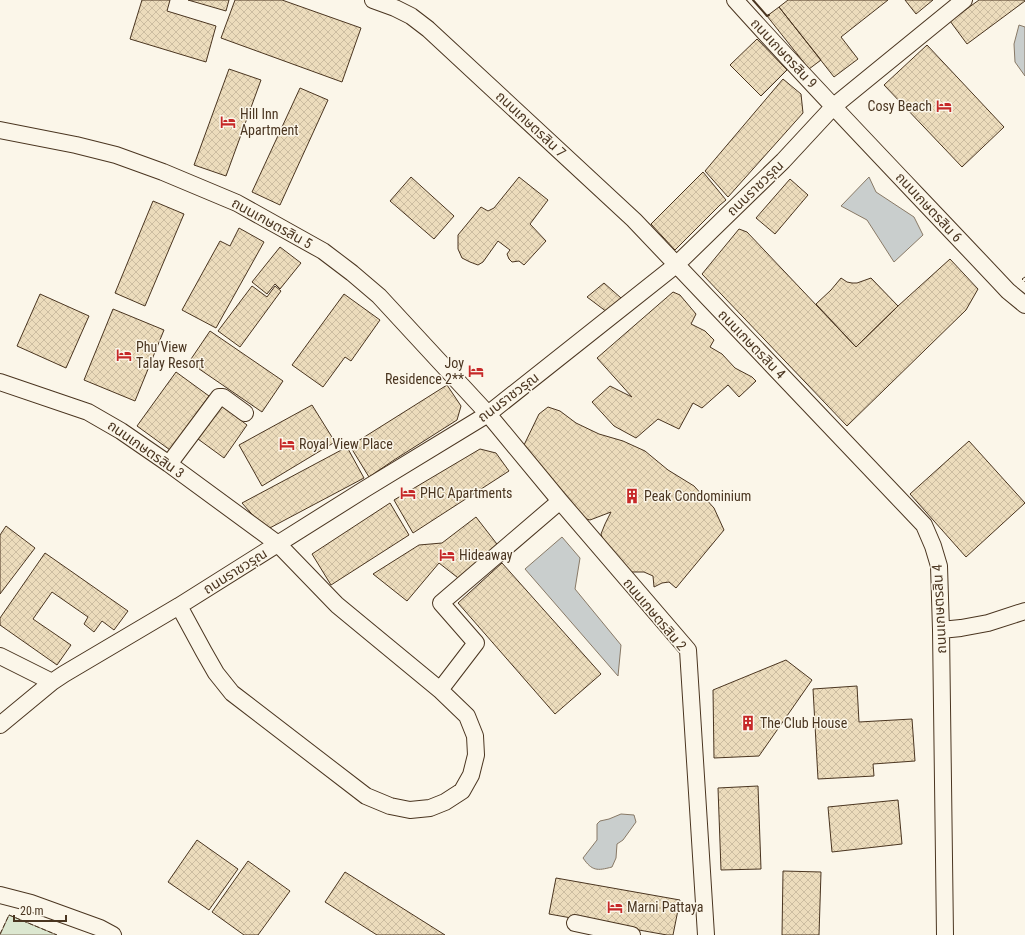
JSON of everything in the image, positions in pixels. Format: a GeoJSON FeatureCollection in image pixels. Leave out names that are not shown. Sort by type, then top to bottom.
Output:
{"type":"FeatureCollection","features":[{"type":"Feature","properties":{"kind":"street","name":"ถนนเกษตรสิน 7"},"geometry":{"type":"LineString","coordinates":[[373,0],[411,16],[428,29],[634,220],[676,264]]}},
{"type":"Feature","properties":{"kind":"street","name":"ถนนเกษตรสิน 9"},"geometry":{"type":"LineString","coordinates":[[735,0],[799,71],[834,106]]}},
{"type":"Feature","properties":{"kind":"street","name":"ถนนราชวรุณ"},"geometry":{"type":"LineString","coordinates":[[0,726],[52,682],[64,674],[180,606],[365,489],[488,414],[676,264],[784,161],[834,106],[964,0]]}},
{"type":"Feature","properties":{"kind":"street","name":"ถนนเกษตรสิน 6"},"geometry":{"type":"LineString","coordinates":[[834,106],[1008,291],[1025,305]]}},
{"type":"Feature","properties":{"kind":"street","name":"ถนนเกษตรสิน 5"},"geometry":{"type":"LineString","coordinates":[[0,130],[76,145],[116,155],[163,172],[237,203],[323,251],[352,272],[379,296],[488,414]]}},
{"type":"Feature","properties":{"kind":"street","name":"ถนนเกษตรสิน 4"},"geometry":{"type":"LineString","coordinates":[[676,264],[924,525],[933,546],[939,566],[941,630],[945,935]]}},
{"type":"Feature","properties":{"kind":"street","name":"ถนนเกษตรสิน 3"},"geometry":{"type":"LineString","coordinates":[[0,382],[88,412],[121,431],[278,544],[337,605],[440,690],[467,716],[475,736],[476,755],[472,775],[462,791],[445,802],[430,808],[410,810],[390,806],[366,796],[232,693],[216,673],[180,606]]}},
{"type":"Feature","properties":{"kind":"street"},"geometry":{"type":"LineString","coordinates":[[168,464],[219,397],[223,397],[245,413]]}},
{"type":"Feature","properties":{"kind":"street","name":"ถนนเกษตรสิน 2"},"geometry":{"type":"LineString","coordinates":[[488,414],[560,501],[688,650],[706,935]]}},
{"type":"Feature","properties":{"kind":"street"},"geometry":{"type":"LineString","coordinates":[[440,690],[476,643],[441,603],[560,501]]}},
{"type":"Feature","properties":{"kind":"street"},"geometry":{"type":"LineString","coordinates":[[941,630],[988,623],[1025,611]]}},
{"type":"Feature","properties":{"kind":"street"},"geometry":{"type":"LineString","coordinates":[[0,656],[52,682]]}},
{"type":"Feature","properties":{"kind":"street"},"geometry":{"type":"LineString","coordinates":[[0,895],[38,906],[100,928],[113,935]]}},
{"type":"Feature","properties":{"kind":"street"},"geometry":{"type":"LineString","coordinates":[[574,923],[632,935]]}},
{"type":"Feature","properties":{"kind":"green space"},"geometry":{"type":"Polygon","coordinates":[[[9,915],[57,935],[0,935],[9,915]]]}},
{"type":"Feature","properties":{"kind":"shaded area"},"geometry":{"type":"Polygon","coordinates":[[[1019,25],[1025,27],[1025,76],[1015,62],[1014,44],[1019,25]]]}},
{"type":"Feature","properties":{"kind":"shaded area"},"geometry":{"type":"Polygon","coordinates":[[[869,177],[876,192],[914,217],[923,235],[894,262],[867,220],[841,206],[869,177]]]}},
{"type":"Feature","properties":{"kind":"shaded area"},"geometry":{"type":"Polygon","coordinates":[[[562,537],[580,558],[575,589],[621,645],[618,676],[525,569],[562,537]]]}},
{"type":"Feature","properties":{"kind":"shaded area"},"geometry":{"type":"Polygon","coordinates":[[[621,814],[634,815],[636,822],[623,840],[617,844],[616,858],[612,867],[602,869],[592,868],[583,858],[597,840],[597,824],[600,821],[621,814]]]}},
{"type":"Feature","properties":{"kind":"building"},"geometry":{"type":"Polygon","coordinates":[[[142,0],[170,0],[167,11],[216,26],[206,62],[130,39],[142,0]]]}},
{"type":"Feature","properties":{"kind":"building"},"geometry":{"type":"Polygon","coordinates":[[[188,0],[229,0],[226,11],[188,0]]]}},
{"type":"Feature","properties":{"kind":"building"},"geometry":{"type":"Polygon","coordinates":[[[235,0],[282,0],[361,28],[342,82],[221,38],[235,0]]]}},
{"type":"Feature","properties":{"kind":"building"},"geometry":{"type":"Polygon","coordinates":[[[788,0],[888,0],[841,37],[858,59],[834,77],[779,7],[788,0]]]}},
{"type":"Feature","properties":{"kind":"building"},"geometry":{"type":"Polygon","coordinates":[[[905,0],[933,0],[916,14],[905,0]]]}},
{"type":"Feature","properties":{"kind":"building"},"geometry":{"type":"Polygon","coordinates":[[[979,0],[1025,1],[967,44],[950,21],[979,0]]]}},
{"type":"Feature","properties":{"kind":"building"},"geometry":{"type":"Polygon","coordinates":[[[779,7],[821,60],[809,69],[767,16],[779,7]]]}},
{"type":"Feature","properties":{"kind":"building"},"geometry":{"type":"Polygon","coordinates":[[[757,39],[787,70],[761,96],[730,65],[757,39]]]}},
{"type":"Feature","properties":{"kind":"building","name":"Cosy Beach"},"geometry":{"type":"Polygon","coordinates":[[[927,45],[1004,127],[962,167],[884,85],[927,45]]]}},
{"type":"Feature","properties":{"kind":"building","name":"Hill Inn Apartment"},"geometry":{"type":"Polygon","coordinates":[[[229,69],[261,80],[226,176],[194,165],[229,69]]]}},
{"type":"Feature","properties":{"kind":"building"},"geometry":{"type":"Polygon","coordinates":[[[783,79],[801,94],[803,113],[728,197],[705,171],[783,79]]]}},
{"type":"Feature","properties":{"kind":"building"},"geometry":{"type":"Polygon","coordinates":[[[300,88],[328,100],[280,205],[252,192],[300,88]]]}},
{"type":"Feature","properties":{"kind":"building"},"geometry":{"type":"Polygon","coordinates":[[[703,172],[726,200],[675,250],[651,224],[703,172]]]}},
{"type":"Feature","properties":{"kind":"building"},"geometry":{"type":"Polygon","coordinates":[[[411,177],[454,216],[434,239],[390,201],[411,177]]]}},
{"type":"Feature","properties":{"kind":"building"},"geometry":{"type":"Polygon","coordinates":[[[519,177],[548,200],[530,224],[546,241],[524,265],[519,261],[512,262],[507,254],[510,250],[498,241],[483,262],[478,265],[462,258],[458,249],[458,235],[481,207],[488,211],[494,208],[519,177]]]}},
{"type":"Feature","properties":{"kind":"building"},"geometry":{"type":"Polygon","coordinates":[[[790,179],[808,195],[775,234],[756,218],[790,179]]]}},
{"type":"Feature","properties":{"kind":"building"},"geometry":{"type":"Polygon","coordinates":[[[153,201],[184,214],[145,306],[115,293],[153,201]]]}},
{"type":"Feature","properties":{"kind":"building"},"geometry":{"type":"Polygon","coordinates":[[[239,228],[264,242],[216,328],[182,310],[220,241],[230,246],[239,228]]]}},
{"type":"Feature","properties":{"kind":"building"},"geometry":{"type":"Polygon","coordinates":[[[739,229],[747,232],[856,347],[898,306],[950,259],[978,289],[966,310],[847,426],[702,274],[739,229]]]}},
{"type":"Feature","properties":{"kind":"building"},"geometry":{"type":"Polygon","coordinates":[[[280,247],[301,263],[280,289],[275,284],[267,294],[252,282],[280,247]]]}},
{"type":"Feature","properties":{"kind":"building"},"geometry":{"type":"Polygon","coordinates":[[[841,278],[847,282],[857,283],[871,278],[898,306],[856,347],[816,304],[841,278]]]}},
{"type":"Feature","properties":{"kind":"building"},"geometry":{"type":"Polygon","coordinates":[[[604,283],[621,298],[607,312],[587,297],[604,283]]]}},
{"type":"Feature","properties":{"kind":"building"},"geometry":{"type":"Polygon","coordinates":[[[252,286],[267,297],[275,286],[281,291],[240,347],[218,331],[252,286]]]}},
{"type":"Feature","properties":{"kind":"building"},"geometry":{"type":"Polygon","coordinates":[[[673,292],[680,295],[696,314],[691,324],[705,331],[714,340],[710,347],[722,354],[735,368],[752,377],[756,381],[739,397],[728,385],[702,408],[693,403],[679,429],[658,419],[636,438],[614,426],[592,402],[610,386],[632,397],[597,358],[673,292]]]}},
{"type":"Feature","properties":{"kind":"building"},"geometry":{"type":"Polygon","coordinates":[[[40,294],[89,316],[66,368],[17,346],[40,294]]]}},
{"type":"Feature","properties":{"kind":"building"},"geometry":{"type":"Polygon","coordinates":[[[344,294],[380,320],[351,361],[345,357],[323,387],[292,365],[344,294]]]}},
{"type":"Feature","properties":{"kind":"building","name":"Phu View Talay Resort"},"geometry":{"type":"Polygon","coordinates":[[[113,309],[164,330],[135,401],[84,380],[113,309]]]}},
{"type":"Feature","properties":{"kind":"building"},"geometry":{"type":"Polygon","coordinates":[[[210,331],[283,381],[262,412],[189,362],[210,331]]]}},
{"type":"Feature","properties":{"kind":"building"},"geometry":{"type":"Polygon","coordinates":[[[176,372],[209,396],[170,450],[137,426],[176,372]]]}},
{"type":"Feature","properties":{"kind":"building"},"geometry":{"type":"Polygon","coordinates":[[[447,385],[461,406],[457,420],[369,477],[350,446],[447,385]]]}},
{"type":"Feature","properties":{"kind":"building","name":"Royal View Place"},"geometry":{"type":"Polygon","coordinates":[[[312,405],[335,442],[262,486],[239,445],[312,405]]]}},
{"type":"Feature","properties":{"kind":"building"},"geometry":{"type":"Polygon","coordinates":[[[222,406],[247,425],[224,458],[198,439],[222,406]]]}},
{"type":"Feature","properties":{"kind":"building","name":"Peak Condominium"},"geometry":{"type":"Polygon","coordinates":[[[548,407],[560,411],[576,423],[599,434],[623,441],[645,451],[668,470],[694,486],[714,508],[724,530],[676,588],[669,582],[662,583],[654,587],[653,576],[644,572],[632,572],[623,568],[605,546],[601,534],[611,512],[590,520],[580,517],[524,445],[539,414],[548,407]]]}},
{"type":"Feature","properties":{"kind":"building"},"geometry":{"type":"Polygon","coordinates":[[[969,441],[1025,503],[966,557],[910,494],[969,441]]]}},
{"type":"Feature","properties":{"kind":"building"},"geometry":{"type":"Polygon","coordinates":[[[347,447],[364,478],[266,530],[242,503],[347,447]]]}},
{"type":"Feature","properties":{"kind":"building"},"geometry":{"type":"Polygon","coordinates":[[[480,449],[496,453],[509,471],[413,533],[394,500],[480,449]]]}},
{"type":"Feature","properties":{"kind":"building"},"geometry":{"type":"Polygon","coordinates":[[[390,503],[409,535],[331,585],[312,554],[390,503]]]}},
{"type":"Feature","properties":{"kind":"building","name":"Hideaway"},"geometry":{"type":"Polygon","coordinates":[[[476,517],[500,548],[462,581],[439,563],[407,601],[373,574],[419,545],[442,543],[476,517]]]}},
{"type":"Feature","properties":{"kind":"building"},"geometry":{"type":"Polygon","coordinates":[[[6,526],[35,548],[0,594],[0,535],[6,526]]]}},
{"type":"Feature","properties":{"kind":"building"},"geometry":{"type":"Polygon","coordinates":[[[45,553],[128,611],[114,630],[102,621],[94,632],[84,624],[88,617],[52,592],[33,619],[71,645],[57,665],[0,625],[0,618],[45,553]]]}},
{"type":"Feature","properties":{"kind":"building"},"geometry":{"type":"Polygon","coordinates":[[[502,563],[601,674],[555,714],[458,603],[502,563]]]}},
{"type":"Feature","properties":{"kind":"building","name":"The Club House"},"geometry":{"type":"Polygon","coordinates":[[[786,660],[812,680],[759,756],[714,758],[713,690],[786,660]]]}},
{"type":"Feature","properties":{"kind":"building"},"geometry":{"type":"Polygon","coordinates":[[[857,686],[859,722],[912,719],[915,761],[873,764],[874,776],[818,779],[813,689],[857,686]]]}},
{"type":"Feature","properties":{"kind":"building"},"geometry":{"type":"Polygon","coordinates":[[[758,786],[761,869],[721,870],[718,788],[758,786]]]}},
{"type":"Feature","properties":{"kind":"building"},"geometry":{"type":"Polygon","coordinates":[[[898,800],[902,844],[832,852],[828,807],[898,800]]]}},
{"type":"Feature","properties":{"kind":"building"},"geometry":{"type":"Polygon","coordinates":[[[197,840],[238,869],[209,910],[168,882],[197,840]]]}},
{"type":"Feature","properties":{"kind":"building"},"geometry":{"type":"Polygon","coordinates":[[[248,861],[290,891],[258,935],[244,935],[212,912],[248,861]]]}},
{"type":"Feature","properties":{"kind":"building"},"geometry":{"type":"Polygon","coordinates":[[[783,871],[821,872],[819,935],[782,935],[783,871]]]}},
{"type":"Feature","properties":{"kind":"building"},"geometry":{"type":"Polygon","coordinates":[[[345,872],[445,935],[377,935],[325,902],[345,872]]]}},
{"type":"Feature","properties":{"kind":"building","name":"Marni Pattaya"},"geometry":{"type":"Polygon","coordinates":[[[556,878],[680,900],[673,935],[549,914],[556,878]]]}},
{"type":"Feature","properties":{"kind":"fence"},"geometry":{"type":"LineString","coordinates":[[1025,277],[1022,279],[1025,282]]}},
{"type":"Feature","properties":{"kind":"fence"},"geometry":{"type":"LineString","coordinates":[[0,934],[9,915],[57,935]]}},
{"type":"Feature","properties":{"kind":"wall"},"geometry":{"type":"LineString","coordinates":[[753,0],[767,16],[769,15]]}},
{"type":"Feature","properties":{"kind":"place","name":"Cosy Beach"},"geometry":{"type":"Point","coordinates":[944,106]}},
{"type":"Feature","properties":{"kind":"place","name":"Hill Inn Apartment"},"geometry":{"type":"Point","coordinates":[228,122]}},
{"type":"Feature","properties":{"kind":"place","name":"Phu View Talay Resort"},"geometry":{"type":"Point","coordinates":[124,355]}},
{"type":"Feature","properties":{"kind":"place","name":"Joy Residence 2**"},"geometry":{"type":"Point","coordinates":[476,371]}},
{"type":"Feature","properties":{"kind":"place","name":"Royal View Place"},"geometry":{"type":"Point","coordinates":[287,444]}},
{"type":"Feature","properties":{"kind":"place","name":"PHC Apartments"},"geometry":{"type":"Point","coordinates":[408,493]}},
{"type":"Feature","properties":{"kind":"place","name":"Peak Condominium"},"geometry":{"type":"Point","coordinates":[632,496]}},
{"type":"Feature","properties":{"kind":"place","name":"Hideaway"},"geometry":{"type":"Point","coordinates":[447,555]}},
{"type":"Feature","properties":{"kind":"place","name":"The Club House"},"geometry":{"type":"Point","coordinates":[748,723]}},
{"type":"Feature","properties":{"kind":"place","name":"Marni Pattaya"},"geometry":{"type":"Point","coordinates":[615,907]}}]}
